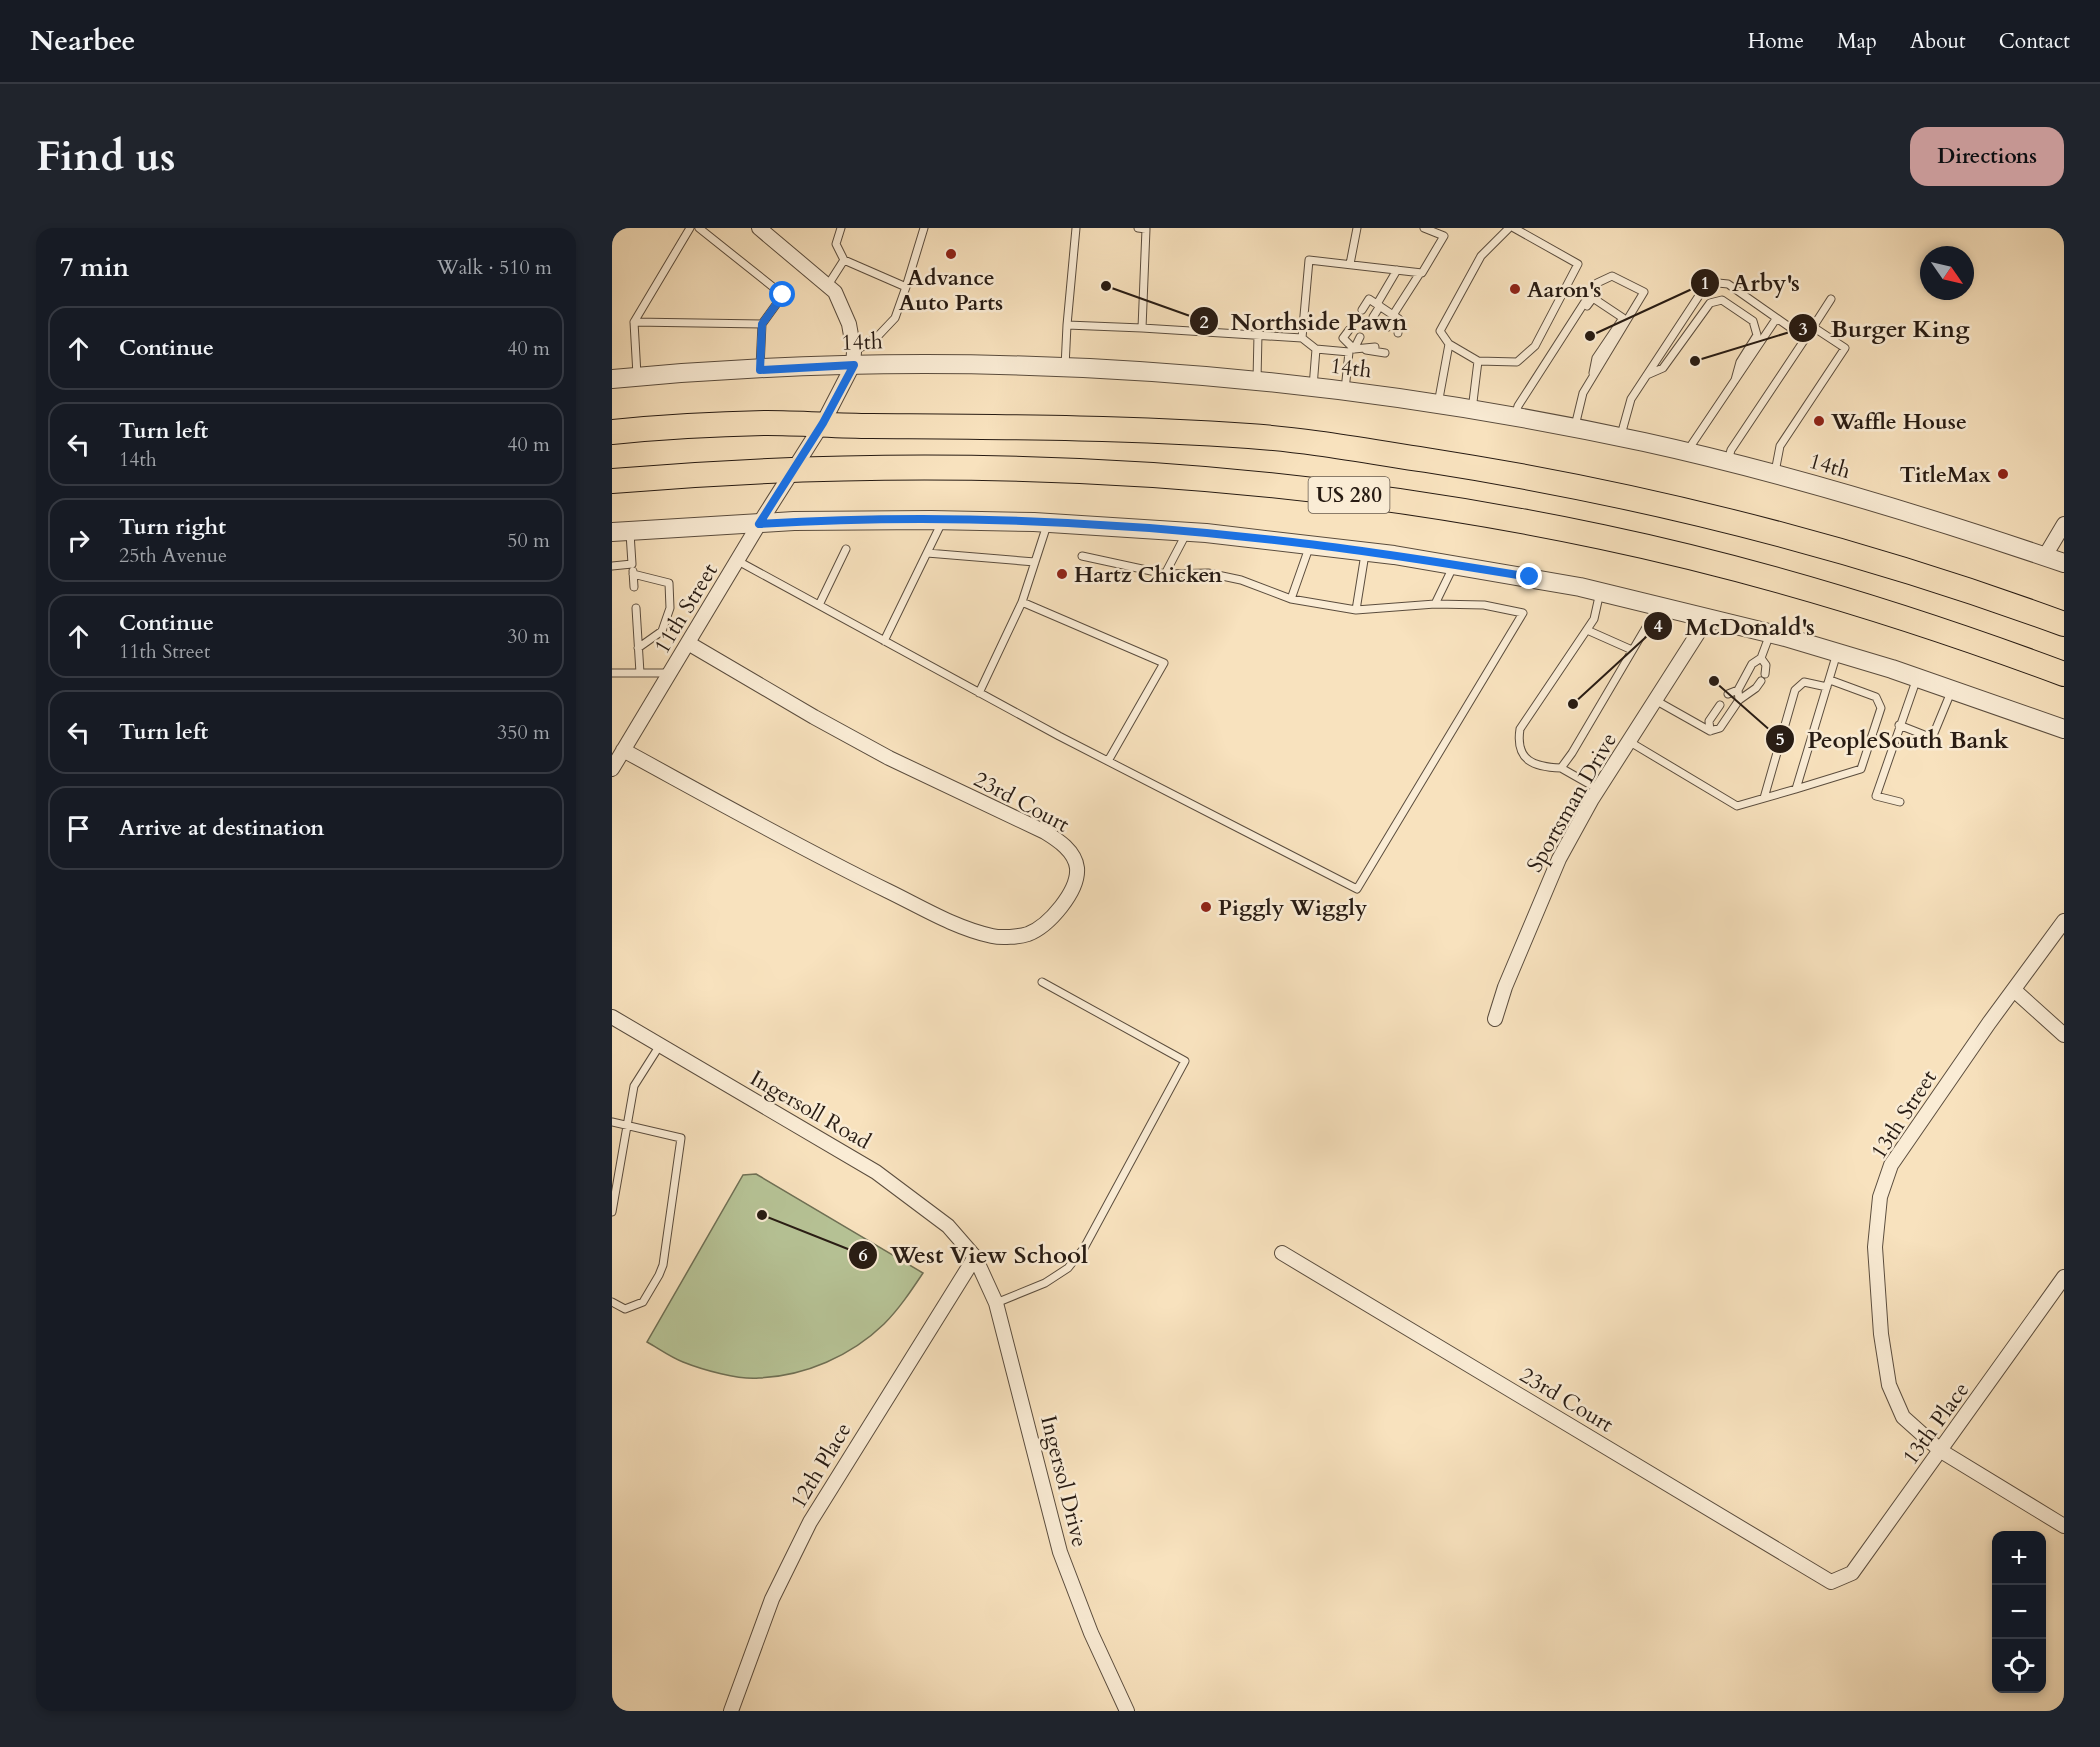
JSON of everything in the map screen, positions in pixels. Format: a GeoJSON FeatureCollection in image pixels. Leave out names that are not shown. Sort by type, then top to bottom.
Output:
{"type":"FeatureCollection","features":[{"type":"Feature","properties":{"kind":"highway","name":"US 280"},"geometry":{"type":"LineString","coordinates":[[612,432],[764,423],[823,423],[868,426],[1167,432],[1253,436],[1339,447],[1597,490],[1776,532],[1931,578],[2064,624]]}},
{"type":"Feature","properties":{"kind":"highway","name":"US 280"},"geometry":{"type":"LineString","coordinates":[[612,481],[795,470],[973,467],[1099,471],[1295,488],[1398,501],[1603,537],[1704,561],[1904,618],[2064,674]]}},
{"type":"Feature","properties":{"kind":"street"},"geometry":{"type":"LineString","coordinates":[[759,228],[835,292],[849,324],[854,358]]}},
{"type":"Feature","properties":{"kind":"street","name":"14th"},"geometry":{"type":"LineString","coordinates":[[612,379],[760,370],[854,358],[916,363],[1065,367],[1345,390],[1515,417],[1686,452],[1900,510],[2064,563]]}},
{"type":"Feature","properties":{"kind":"street","name":"11th Street"},"geometry":{"type":"LineString","coordinates":[[612,769],[759,524],[823,423],[854,358]]}},
{"type":"Feature","properties":{"kind":"street"},"geometry":{"type":"LineString","coordinates":[[621,531],[759,524],[943,520],[1048,522],[1188,531],[1310,544],[1530,577],[1658,606],[1837,653],[2064,729]]}},
{"type":"Feature","properties":{"kind":"street"},"geometry":{"type":"LineString","coordinates":[[2045,556],[2064,524]]}},
{"type":"Feature","properties":{"kind":"street","name":"Sportsman Drive"},"geometry":{"type":"LineString","coordinates":[[1495,1019],[1505,987],[1559,859],[1598,789],[1707,619]]}},
{"type":"Feature","properties":{"kind":"street","name":"23rd Court"},"geometry":{"type":"LineString","coordinates":[[623,750],[837,866],[962,927],[994,937],[1028,934],[1057,914],[1075,884],[1077,867],[1070,853],[1059,840],[889,758],[813,717],[688,643]]}},
{"type":"Feature","properties":{"kind":"street","name":"13th Street"},"geometry":{"type":"LineString","coordinates":[[2064,921],[1891,1165],[1880,1197],[1875,1247],[1881,1334],[1889,1385],[1904,1417],[1941,1451],[2064,1526]]}},
{"type":"Feature","properties":{"kind":"street"},"geometry":{"type":"LineString","coordinates":[[2014,990],[2064,1035]]}},
{"type":"Feature","properties":{"kind":"street","name":"Ingersoll Road"},"geometry":{"type":"LineString","coordinates":[[612,1017],[876,1172],[948,1226],[975,1257]]}},
{"type":"Feature","properties":{"kind":"street","name":"23rd Court"},"geometry":{"type":"LineString","coordinates":[[1282,1253],[1831,1582]]}},
{"type":"Feature","properties":{"kind":"street","name":"Ingersol Drive"},"geometry":{"type":"LineString","coordinates":[[975,1257],[996,1303],[1060,1552],[1091,1633],[1127,1711]]}},
{"type":"Feature","properties":{"kind":"street","name":"12th Place"},"geometry":{"type":"LineString","coordinates":[[731,1711],[772,1599],[810,1522],[975,1257]]}},
{"type":"Feature","properties":{"kind":"street","name":"13th Place"},"geometry":{"type":"LineString","coordinates":[[1831,1582],[1852,1573],[2064,1277]]}},
{"type":"Feature","properties":{"kind":"lane"},"geometry":{"type":"LineString","coordinates":[[637,377],[634,322],[690,228]]}},
{"type":"Feature","properties":{"kind":"lane"},"geometry":{"type":"LineString","coordinates":[[699,228],[783,295],[762,324],[760,370]]}},
{"type":"Feature","properties":{"kind":"lane"},"geometry":{"type":"LineString","coordinates":[[841,228],[836,244],[844,260],[906,287]]}},
{"type":"Feature","properties":{"kind":"lane"},"geometry":{"type":"LineString","coordinates":[[854,358],[895,318],[924,228]]}},
{"type":"Feature","properties":{"kind":"lane"},"geometry":{"type":"LineString","coordinates":[[1065,367],[1076,228]]}},
{"type":"Feature","properties":{"kind":"lane"},"geometry":{"type":"LineString","coordinates":[[1138,228],[1146,229],[1142,328]]}},
{"type":"Feature","properties":{"kind":"lane"},"geometry":{"type":"LineString","coordinates":[[1350,264],[1357,228]]}},
{"type":"Feature","properties":{"kind":"lane"},"geometry":{"type":"LineString","coordinates":[[1425,228],[1444,236]]}},
{"type":"Feature","properties":{"kind":"lane"},"geometry":{"type":"LineString","coordinates":[[1388,327],[1449,228]]}},
{"type":"Feature","properties":{"kind":"lane"},"geometry":{"type":"LineString","coordinates":[[1511,228],[1578,264],[1535,346],[1517,362],[1478,361],[1449,344],[1440,331],[1481,256],[1511,228]]}},
{"type":"Feature","properties":{"kind":"lane"},"geometry":{"type":"LineString","coordinates":[[828,285],[844,260]]}},
{"type":"Feature","properties":{"kind":"lane"},"geometry":{"type":"LineString","coordinates":[[1302,338],[1309,260],[1420,273]]}},
{"type":"Feature","properties":{"kind":"lane"},"geometry":{"type":"LineString","coordinates":[[1373,317],[1397,270]]}},
{"type":"Feature","properties":{"kind":"lane"},"geometry":{"type":"LineString","coordinates":[[1515,417],[1518,406],[1597,283],[1612,276],[1644,292],[1583,393],[1574,428]]}},
{"type":"Feature","properties":{"kind":"lane"},"geometry":{"type":"LineString","coordinates":[[1620,438],[1631,399],[1708,282],[1728,284],[1805,338]]}},
{"type":"Feature","properties":{"kind":"lane"},"geometry":{"type":"LineString","coordinates":[[1551,355],[1558,350],[1593,298],[1623,318],[1596,358],[1592,378]]}},
{"type":"Feature","properties":{"kind":"lane"},"geometry":{"type":"LineString","coordinates":[[1362,310],[1369,299],[1399,319],[1398,333]]}},
{"type":"Feature","properties":{"kind":"lane"},"geometry":{"type":"LineString","coordinates":[[1727,463],[1731,450],[1831,299]]}},
{"type":"Feature","properties":{"kind":"lane"},"geometry":{"type":"LineString","coordinates":[[1647,375],[1663,368],[1710,303],[1722,300],[1753,321],[1757,335],[1740,362],[1735,380]]}},
{"type":"Feature","properties":{"kind":"lane"},"geometry":{"type":"LineString","coordinates":[[1686,452],[1776,319]]}},
{"type":"Feature","properties":{"kind":"lane"},"geometry":{"type":"LineString","coordinates":[[634,322],[762,324]]}},
{"type":"Feature","properties":{"kind":"lane"},"geometry":{"type":"LineString","coordinates":[[1067,325],[1258,334],[1302,338],[1316,349],[1384,353]]}},
{"type":"Feature","properties":{"kind":"lane"},"geometry":{"type":"LineString","coordinates":[[1774,475],[1780,446],[1845,348],[1813,327]]}},
{"type":"Feature","properties":{"kind":"lane"},"geometry":{"type":"LineString","coordinates":[[1349,330],[1343,338],[1352,350]]}},
{"type":"Feature","properties":{"kind":"lane"},"geometry":{"type":"LineString","coordinates":[[1257,381],[1258,334]]}},
{"type":"Feature","properties":{"kind":"lane"},"geometry":{"type":"LineString","coordinates":[[1345,390],[1352,350],[1360,337]]}},
{"type":"Feature","properties":{"kind":"lane"},"geometry":{"type":"LineString","coordinates":[[1438,404],[1449,344]]}},
{"type":"Feature","properties":{"kind":"lane"},"geometry":{"type":"LineString","coordinates":[[1352,350],[1375,347]]}},
{"type":"Feature","properties":{"kind":"lane"},"geometry":{"type":"LineString","coordinates":[[1313,387],[1316,349]]}},
{"type":"Feature","properties":{"kind":"lane"},"geometry":{"type":"LineString","coordinates":[[1472,410],[1478,361]]}},
{"type":"Feature","properties":{"kind":"lane"},"geometry":{"type":"LineString","coordinates":[[884,641],[943,520]]}},
{"type":"Feature","properties":{"kind":"lane"},"geometry":{"type":"LineString","coordinates":[[979,693],[1022,602],[1048,522]]}},
{"type":"Feature","properties":{"kind":"lane"},"geometry":{"type":"LineString","coordinates":[[621,531],[632,564],[634,587]]}},
{"type":"Feature","properties":{"kind":"lane"},"geometry":{"type":"LineString","coordinates":[[1165,574],[1188,531]]}},
{"type":"Feature","properties":{"kind":"lane"},"geometry":{"type":"LineString","coordinates":[[1291,599],[1310,544]]}},
{"type":"Feature","properties":{"kind":"lane"},"geometry":{"type":"LineString","coordinates":[[819,605],[846,549]]}},
{"type":"Feature","properties":{"kind":"lane"},"geometry":{"type":"LineString","coordinates":[[1356,610],[1366,552]]}},
{"type":"Feature","properties":{"kind":"lane"},"geometry":{"type":"LineString","coordinates":[[927,553],[1035,562]]}},
{"type":"Feature","properties":{"kind":"lane"},"geometry":{"type":"LineString","coordinates":[[738,561],[979,693],[1357,889],[1523,613],[1484,605],[1436,604],[1356,610],[1291,599],[1240,579],[1208,573],[1165,574],[1082,556]]}},
{"type":"Feature","properties":{"kind":"lane"},"geometry":{"type":"LineString","coordinates":[[612,566],[632,564]]}},
{"type":"Feature","properties":{"kind":"lane"},"geometry":{"type":"LineString","coordinates":[[1436,604],[1454,565]]}},
{"type":"Feature","properties":{"kind":"lane"},"geometry":{"type":"LineString","coordinates":[[633,574],[669,584],[670,608],[662,631],[638,648]]}},
{"type":"Feature","properties":{"kind":"lane"},"geometry":{"type":"LineString","coordinates":[[1598,789],[1561,768],[1539,767],[1530,762],[1520,750],[1518,742],[1520,729],[1594,619],[1600,592]]}},
{"type":"Feature","properties":{"kind":"lane"},"geometry":{"type":"LineString","coordinates":[[1022,602],[1164,663],[1108,761]]}},
{"type":"Feature","properties":{"kind":"lane"},"geometry":{"type":"LineString","coordinates":[[1561,768],[1658,606]]}},
{"type":"Feature","properties":{"kind":"lane"},"geometry":{"type":"LineString","coordinates":[[636,608],[640,673]]}},
{"type":"Feature","properties":{"kind":"lane"},"geometry":{"type":"LineString","coordinates":[[1587,630],[1632,650]]}},
{"type":"Feature","properties":{"kind":"lane"},"geometry":{"type":"LineString","coordinates":[[1739,700],[1738,690],[1752,664],[1761,658],[1770,634]]}},
{"type":"Feature","properties":{"kind":"lane"},"geometry":{"type":"LineString","coordinates":[[1797,789],[1837,653]]}},
{"type":"Feature","properties":{"kind":"lane"},"geometry":{"type":"LineString","coordinates":[[1761,658],[1766,665],[1765,674]]}},
{"type":"Feature","properties":{"kind":"lane"},"geometry":{"type":"LineString","coordinates":[[612,673],[671,673]]}},
{"type":"Feature","properties":{"kind":"lane"},"geometry":{"type":"LineString","coordinates":[[1900,802],[1876,796],[1917,678]]}},
{"type":"Feature","properties":{"kind":"lane"},"geometry":{"type":"LineString","coordinates":[[1655,700],[1710,731],[1720,728],[1739,700],[1756,688],[1761,681]]}},
{"type":"Feature","properties":{"kind":"lane"},"geometry":{"type":"LineString","coordinates":[[1630,742],[1737,807],[1861,769],[1881,708],[1876,697],[1828,684],[1804,682],[1795,690],[1764,798]]}},
{"type":"Feature","properties":{"kind":"lane"},"geometry":{"type":"LineString","coordinates":[[1728,694],[1738,690]]}},
{"type":"Feature","properties":{"kind":"lane"},"geometry":{"type":"LineString","coordinates":[[1899,725],[1932,738],[1952,690]]}},
{"type":"Feature","properties":{"kind":"lane"},"geometry":{"type":"LineString","coordinates":[[1710,731],[1709,721],[1720,705]]}},
{"type":"Feature","properties":{"kind":"lane"},"geometry":{"type":"LineString","coordinates":[[996,1303],[1053,1278],[1068,1268],[1084,1248],[1185,1060],[1042,982]]}},
{"type":"Feature","properties":{"kind":"lane"},"geometry":{"type":"LineString","coordinates":[[612,1212],[634,1086],[660,1045]]}},
{"type":"Feature","properties":{"kind":"lane"},"geometry":{"type":"LineString","coordinates":[[612,1122],[681,1138],[663,1264],[659,1275],[643,1302],[625,1309],[612,1302]]}},
{"type":"Feature","properties":{"kind":"green space"},"geometry":{"type":"Polygon","coordinates":[[[756,1174],[923,1273],[905,1300],[884,1324],[857,1346],[810,1368],[776,1376],[751,1378],[721,1374],[691,1365],[673,1358],[647,1342],[743,1175],[756,1174]]]}},
{"type":"Feature","properties":{"kind":"place","name":"Advance Auto Parts"},"geometry":{"type":"Point","coordinates":[951,254]}},
{"type":"Feature","properties":{"kind":"place","name":"Northside Pawn"},"geometry":{"type":"Point","coordinates":[1106,286]}},
{"type":"Feature","properties":{"kind":"place","name":"Aaron's"},"geometry":{"type":"Point","coordinates":[1515,289]}},
{"type":"Feature","properties":{"kind":"place","name":"Arby's"},"geometry":{"type":"Point","coordinates":[1590,336]}},
{"type":"Feature","properties":{"kind":"place","name":"Burger King"},"geometry":{"type":"Point","coordinates":[1695,361]}},
{"type":"Feature","properties":{"kind":"place","name":"Waffle House"},"geometry":{"type":"Point","coordinates":[1819,421]}},
{"type":"Feature","properties":{"kind":"place","name":"TitleMax"},"geometry":{"type":"Point","coordinates":[2003,474]}},
{"type":"Feature","properties":{"kind":"place","name":"Hartz Chicken"},"geometry":{"type":"Point","coordinates":[1062,574]}},
{"type":"Feature","properties":{"kind":"place","name":"PeopleSouth Bank"},"geometry":{"type":"Point","coordinates":[1714,681]}},
{"type":"Feature","properties":{"kind":"place","name":"McDonald's"},"geometry":{"type":"Point","coordinates":[1573,704]}},
{"type":"Feature","properties":{"kind":"place","name":"Piggly Wiggly"},"geometry":{"type":"Point","coordinates":[1206,907]}},
{"type":"Feature","properties":{"kind":"place","name":"West View School"},"geometry":{"type":"Point","coordinates":[762,1215]}},
{"type":"Feature","properties":{"kind":"route"},"geometry":{"type":"LineString","coordinates":[[783,295],[762,324],[760,370],[854,365],[795,470],[759,524],[794,521],[931,520],[1120,526],[1291,542],[1394,555],[1530,577]]}}]}
